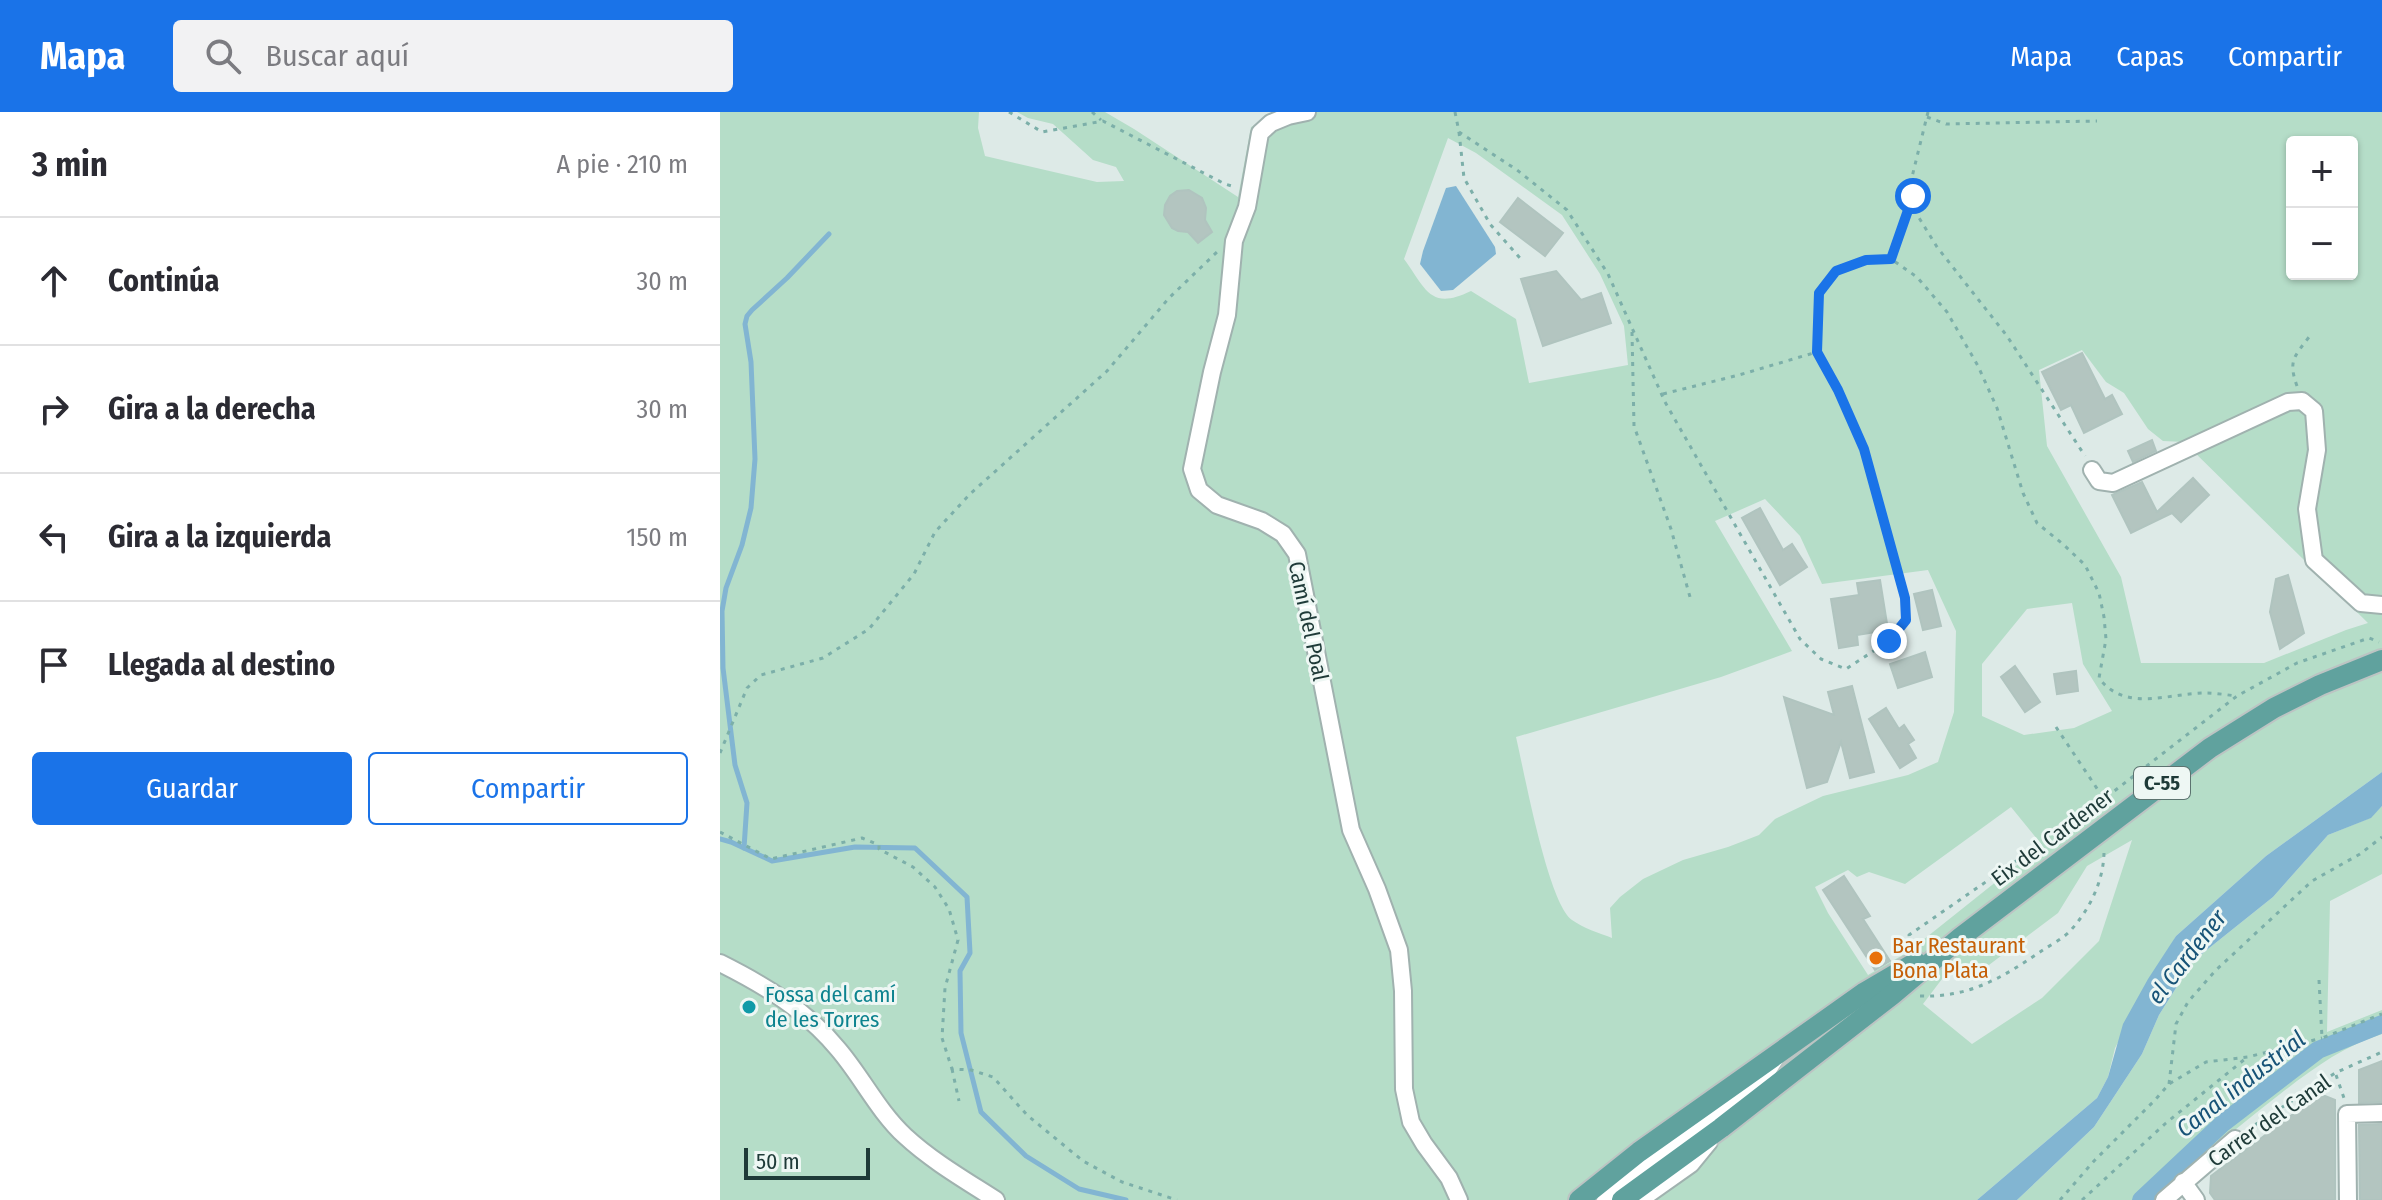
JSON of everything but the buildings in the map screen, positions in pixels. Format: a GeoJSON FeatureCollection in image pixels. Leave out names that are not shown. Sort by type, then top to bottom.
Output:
{"type":"FeatureCollection","features":[{"type":"Feature","properties":{"kind":"main road","name":"Eix del Cardener"},"geometry":{"type":"LineString","coordinates":[[1721,1128],[1892,995],[1961,937],[2210,748],[2274,708],[2382,660]]}},
{"type":"Feature","properties":{"kind":"main road","name":"Eix del Cardener"},"geometry":{"type":"LineString","coordinates":[[1579,1200],[1639,1152],[1865,992],[1961,937]]}},
{"type":"Feature","properties":{"kind":"main road","name":"C-55"},"geometry":{"type":"LineString","coordinates":[[1622,1200],[1721,1128]]}},
{"type":"Feature","properties":{"kind":"street","name":"Camí del Poal"},"geometry":{"type":"LineString","coordinates":[[1307,112],[1271,123],[1260,133],[1247,207],[1234,241],[1227,315],[1202,414],[1192,469],[1199,490],[1217,505],[1262,521],[1283,534],[1297,554],[1351,830],[1399,950],[1403,991],[1404,1089],[1411,1122],[1449,1178],[1459,1200]]}},
{"type":"Feature","properties":{"kind":"street"},"geometry":{"type":"LineString","coordinates":[[2092,470],[2099,481],[2113,483],[2288,402],[2302,401],[2314,411],[2317,450],[2307,509],[2314,560],[2361,603],[2382,605]]}},
{"type":"Feature","properties":{"kind":"street"},"geometry":{"type":"LineString","coordinates":[[720,963],[798,1008],[838,1049],[905,1136],[996,1200]]}},
{"type":"Feature","properties":{"kind":"street"},"geometry":{"type":"LineString","coordinates":[[1605,1200],[1642,1168],[1740,1099],[1762,1080],[1778,1054]]}},
{"type":"Feature","properties":{"kind":"street"},"geometry":{"type":"LineString","coordinates":[[2348,1200],[2347,1114],[2382,1113]]}},
{"type":"Feature","properties":{"kind":"street"},"geometry":{"type":"LineString","coordinates":[[1640,1200],[1691,1164],[1721,1128]]}},
{"type":"Feature","properties":{"kind":"street","name":"Carrer del Canal"},"geometry":{"type":"LineString","coordinates":[[2164,1200],[2235,1139]]}},
{"type":"Feature","properties":{"kind":"street"},"geometry":{"type":"LineString","coordinates":[[2183,1182],[2196,1200]]}},
{"type":"Feature","properties":{"kind":"path"},"geometry":{"type":"LineString","coordinates":[[1009,112],[1042,132],[1103,121]]}},
{"type":"Feature","properties":{"kind":"path"},"geometry":{"type":"LineString","coordinates":[[1092,112],[1103,121],[1225,184],[1251,190]]}},
{"type":"Feature","properties":{"kind":"path"},"geometry":{"type":"LineString","coordinates":[[1455,112],[1464,178],[1490,224],[1520,258]]}},
{"type":"Feature","properties":{"kind":"path"},"geometry":{"type":"LineString","coordinates":[[2092,470],[2007,336],[1937,247],[1913,208],[1912,177],[1928,114],[1946,124],[2097,121]]}},
{"type":"Feature","properties":{"kind":"path"},"geometry":{"type":"LineString","coordinates":[[1459,132],[1517,170],[1567,210],[1608,274],[1662,394],[1800,639],[1821,659],[1846,669],[1889,641],[1906,620],[1905,598],[1864,449],[1817,352],[1819,293],[1836,271],[1866,260],[1891,259],[1917,277],[1947,312],[1978,366],[1997,408],[2023,493],[2037,523],[2085,565],[2102,605],[2106,639],[2099,678],[2109,691],[2126,698],[2170,698],[2204,693],[2237,696]]}},
{"type":"Feature","properties":{"kind":"path"},"geometry":{"type":"LineString","coordinates":[[1891,259],[1913,196]]}},
{"type":"Feature","properties":{"kind":"path"},"geometry":{"type":"LineString","coordinates":[[720,753],[747,688],[761,675],[823,658],[869,629],[914,574],[935,532],[970,494],[1107,371],[1169,298],[1213,255],[1234,241]]}},
{"type":"Feature","properties":{"kind":"path"},"geometry":{"type":"LineString","coordinates":[[1632,328],[1634,426],[1671,529],[1690,597]]}},
{"type":"Feature","properties":{"kind":"path"},"geometry":{"type":"LineString","coordinates":[[2302,401],[2291,369],[2293,359],[2309,337]]}},
{"type":"Feature","properties":{"kind":"path"},"geometry":{"type":"LineString","coordinates":[[1662,394],[1817,352]]}},
{"type":"Feature","properties":{"kind":"path"},"geometry":{"type":"LineString","coordinates":[[2056,727],[2104,799],[2237,696],[2297,663],[2369,638],[2382,643]]}},
{"type":"Feature","properties":{"kind":"path"},"geometry":{"type":"LineString","coordinates":[[1892,995],[1941,997],[1987,985],[2070,932],[2100,882],[2104,864],[2103,828]]}},
{"type":"Feature","properties":{"kind":"path"},"geometry":{"type":"LineString","coordinates":[[720,832],[771,859],[862,838],[913,867],[935,887],[949,909],[958,940],[945,988],[942,1038],[959,1101]]}},
{"type":"Feature","properties":{"kind":"path"},"geometry":{"type":"LineString","coordinates":[[2169,1084],[2176,1024],[2188,1002],[2225,961],[2312,881],[2360,854],[2382,837]]}},
{"type":"Feature","properties":{"kind":"path"},"geometry":{"type":"LineString","coordinates":[[1910,965],[1909,935],[2016,861],[2059,863]]}},
{"type":"Feature","properties":{"kind":"path"},"geometry":{"type":"LineString","coordinates":[[2319,980],[2322,1038]]}},
{"type":"Feature","properties":{"kind":"path"},"geometry":{"type":"LineString","coordinates":[[2060,1200],[2169,1084],[2206,1062],[2248,1057],[2322,1038],[2382,1014]]}},
{"type":"Feature","properties":{"kind":"path","name":"Carrer del Canal"},"geometry":{"type":"LineString","coordinates":[[2235,1139],[2335,1073],[2382,1052]]}},
{"type":"Feature","properties":{"kind":"path"},"geometry":{"type":"LineString","coordinates":[[2082,1200],[2166,1123],[2248,1057]]}},
{"type":"Feature","properties":{"kind":"path"},"geometry":{"type":"LineString","coordinates":[[952,1069],[971,1070],[993,1077],[1027,1115],[1083,1161],[1122,1182],[1177,1200]]}},
{"type":"Feature","properties":{"kind":"path"},"geometry":{"type":"LineString","coordinates":[[2335,1073],[2347,1114]]}},
{"type":"Feature","properties":{"kind":"green space"},"geometry":{"type":"Polygon","coordinates":[[[720,112],[979,112],[978,128],[985,156],[1097,182],[1124,181],[1116,167],[1093,160],[1053,124],[1017,112],[1105,112],[1238,197],[1251,127],[1282,112],[2382,112],[2382,772],[2266,856],[2176,936],[2115,1048],[2108,1077],[2097,1098],[1977,1200],[720,1200],[720,112]],[[1448,138],[1404,259],[1430,294],[1446,299],[1471,291],[1516,319],[1529,383],[1628,365],[1624,326],[1600,274],[1562,215],[1476,153],[1448,138]],[[2082,350],[2039,370],[2047,446],[2121,577],[2141,663],[2264,663],[2368,623],[2184,442],[2163,441],[2148,429],[2124,393],[2106,382],[2082,350]],[[1765,499],[1715,521],[1792,651],[1721,677],[1516,737],[1546,864],[1563,909],[1572,920],[1612,938],[1610,908],[1643,879],[1683,860],[1759,835],[1775,819],[1823,796],[1908,775],[1938,762],[1954,712],[1956,631],[1928,570],[1822,584],[1800,536],[1765,499]],[[2072,603],[2027,609],[1982,664],[1982,716],[2024,735],[2074,728],[2112,711],[2083,664],[2072,603]],[[2011,807],[1905,884],[1869,872],[1857,877],[1848,870],[1815,887],[1868,975],[1908,952],[2042,845],[2011,807]],[[2132,840],[2087,866],[2058,913],[1981,971],[1945,975],[1923,1004],[1972,1044],[2042,998],[2099,941],[2132,840]]]}},
{"type":"Feature","properties":{"kind":"green space"},"geometry":{"type":"Polygon","coordinates":[[[2382,806],[2382,874],[2330,901],[2327,1032],[2382,1010],[2382,1034],[2345,1049],[2311,1071],[2151,1200],[2017,1200],[2094,1127],[2142,1054],[2159,1015],[2193,961],[2273,897],[2328,835],[2370,818],[2382,806]]]}},
{"type":"Feature","properties":{"kind":"water"},"geometry":{"type":"Polygon","coordinates":[[[1456,186],[1495,247],[1496,254],[1453,290],[1441,291],[1420,264],[1446,188],[1456,186]]]}},
{"type":"Feature","properties":{"kind":"water","name":"el Cardener"},"geometry":{"type":"Polygon","coordinates":[[[2382,772],[2382,806],[2371,818],[2328,835],[2273,897],[2193,961],[2159,1015],[2142,1054],[2094,1127],[2017,1200],[1977,1200],[2097,1098],[2108,1077],[2123,1024],[2176,936],[2266,856],[2382,772]]]}},
{"type":"Feature","properties":{"kind":"waterway"},"geometry":{"type":"LineString","coordinates":[[744,848],[747,803],[735,765],[723,668],[722,611],[751,508],[755,459],[751,362],[745,324],[752,310],[829,234]]}},
{"type":"Feature","properties":{"kind":"waterway"},"geometry":{"type":"LineString","coordinates":[[720,839],[772,861],[855,847],[915,848],[967,897],[970,953],[960,971],[961,1033],[981,1112],[1026,1156],[1079,1189],[1126,1200]]}},
{"type":"Feature","properties":{"kind":"waterway","name":"Canal industrial"},"geometry":{"type":"LineString","coordinates":[[2141,1200],[2223,1123],[2318,1050],[2382,1024]]}},
{"type":"Feature","properties":{"kind":"place","name":"Bar Restaurant Bona Plata"},"geometry":{"type":"Point","coordinates":[1876,958]}},
{"type":"Feature","properties":{"kind":"place","name":"Fossa del camí de les Torres"},"geometry":{"type":"Point","coordinates":[749,1007]}},
{"type":"Feature","properties":{"kind":"route"},"geometry":{"type":"LineString","coordinates":[[1889,641],[1906,620],[1905,598],[1864,449],[1817,352],[1819,293],[1836,271],[1866,260],[1891,259],[1913,196]]}}]}
